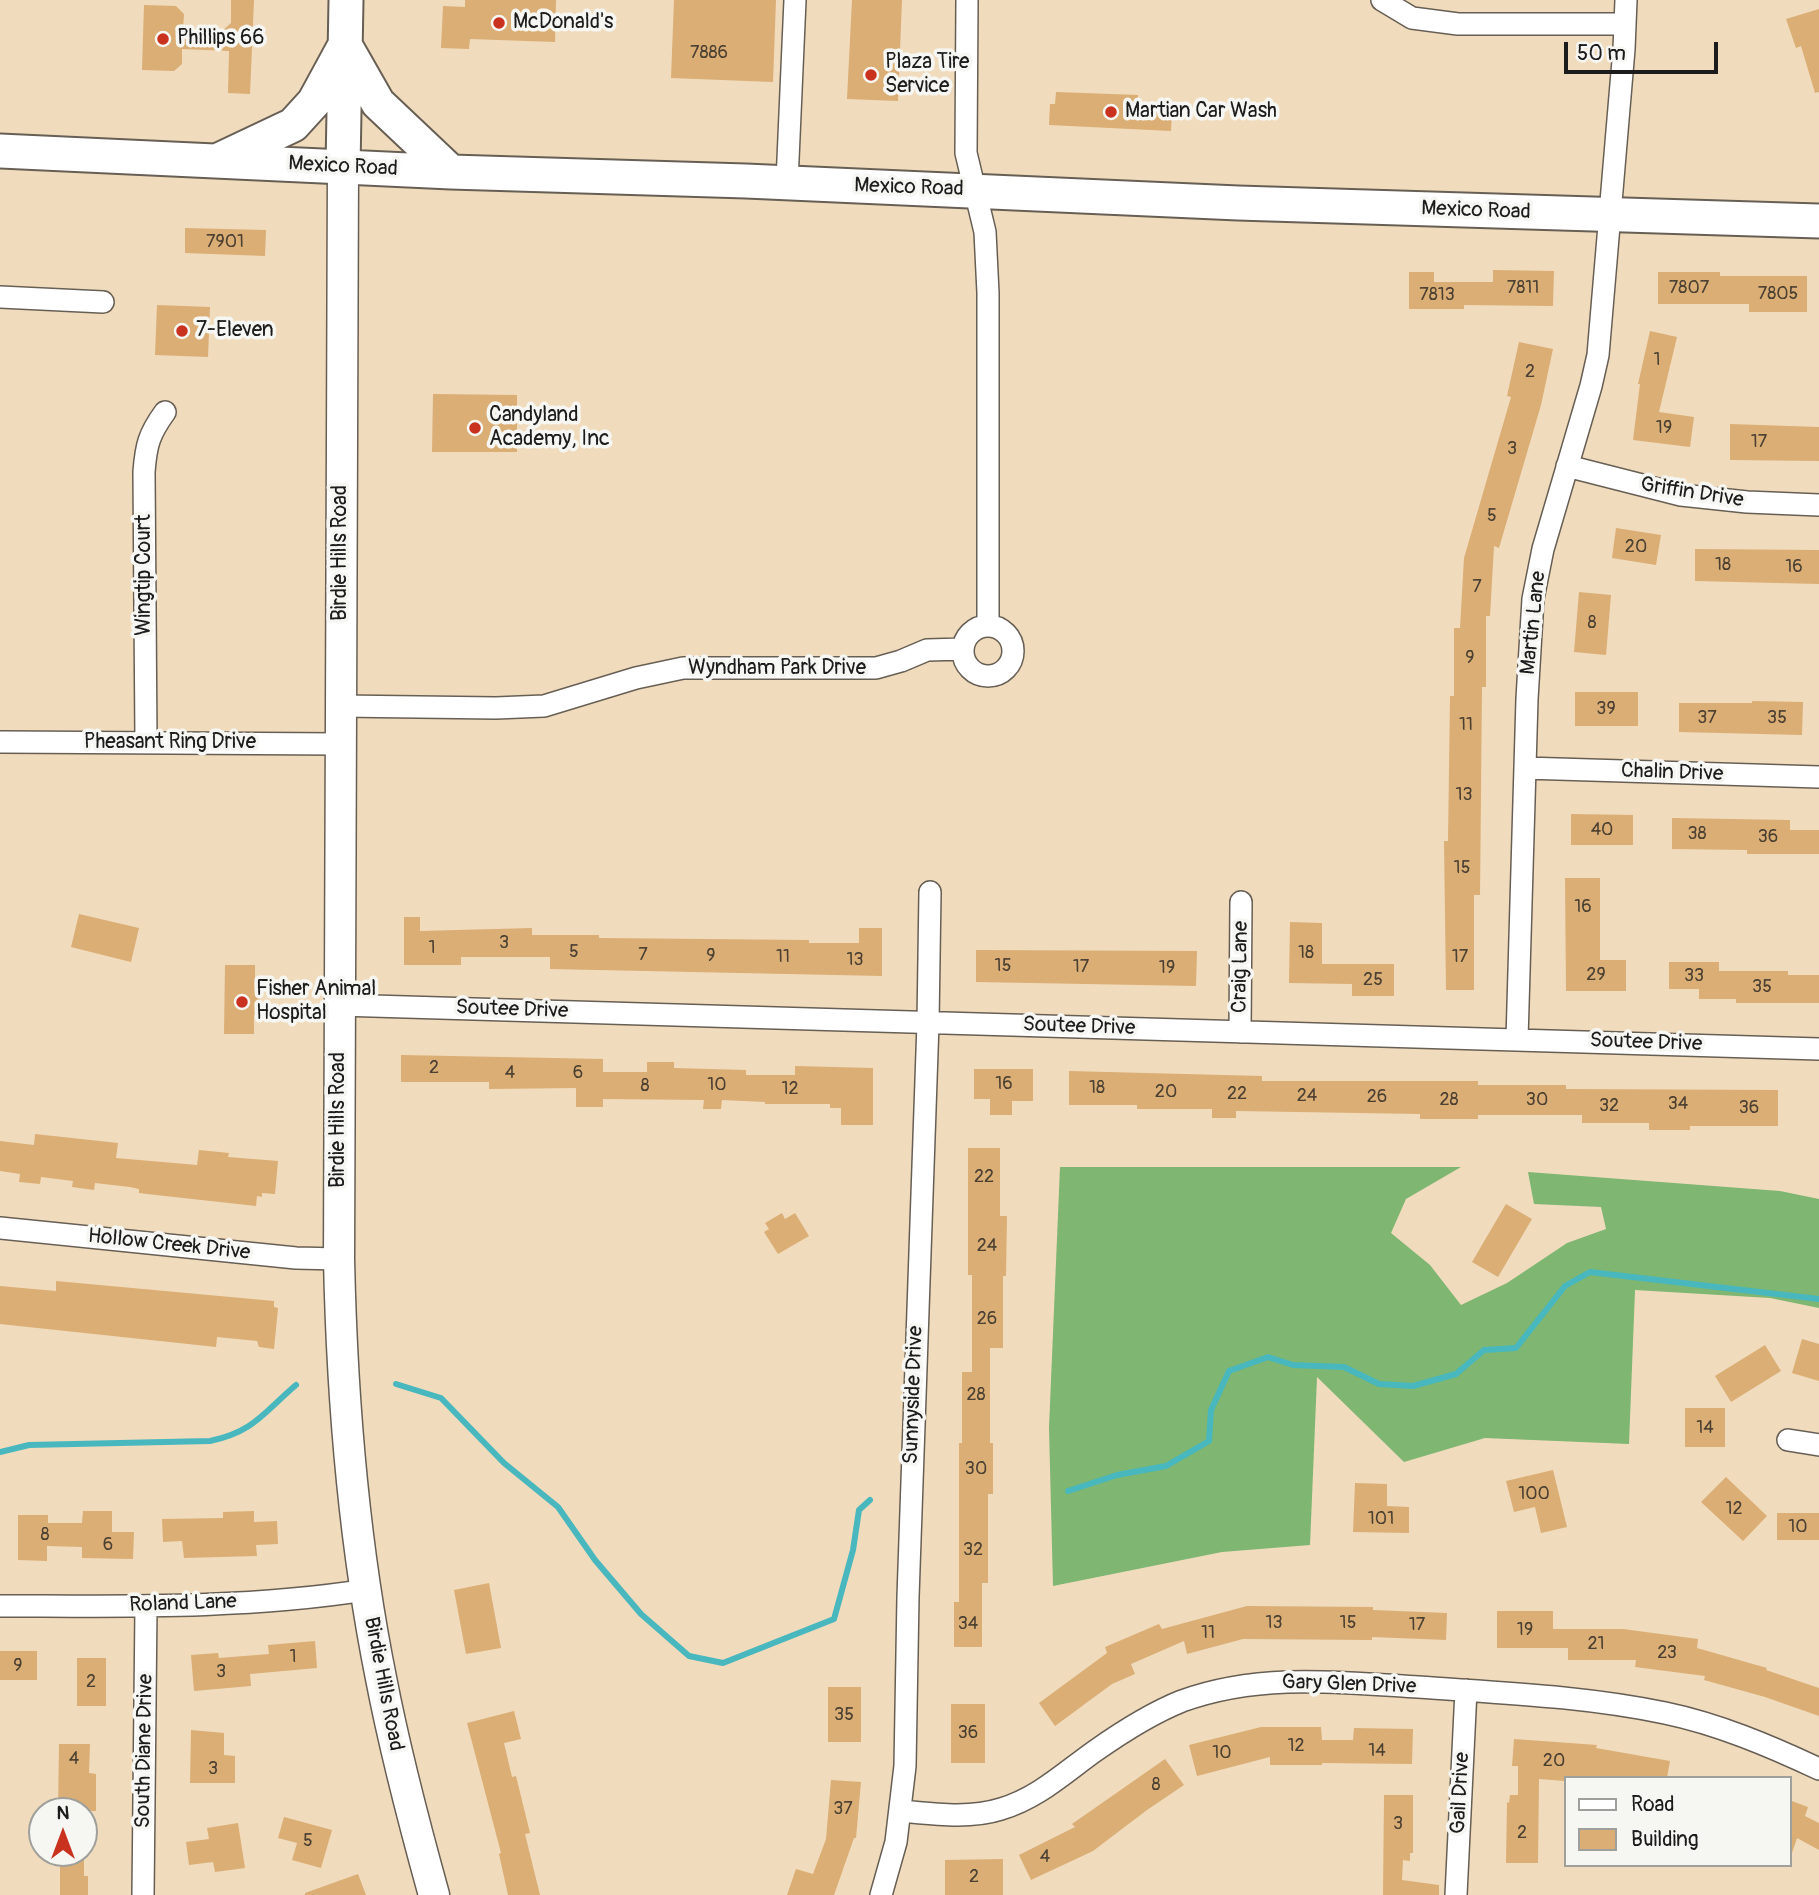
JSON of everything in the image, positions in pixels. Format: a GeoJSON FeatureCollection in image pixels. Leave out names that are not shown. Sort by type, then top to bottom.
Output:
{"type":"FeatureCollection","features":[{"type":"Feature","properties":{"kind":"main road"},"geometry":{"type":"LineString","coordinates":[[343,167],[346,0]]}},
{"type":"Feature","properties":{"kind":"main road"},"geometry":{"type":"LineString","coordinates":[[217,161],[293,125],[314,102],[345,45]]}},
{"type":"Feature","properties":{"kind":"main road"},"geometry":{"type":"LineString","coordinates":[[345,45],[378,103],[451,172]]}},
{"type":"Feature","properties":{"kind":"main road","name":"Mexico Road"},"geometry":{"type":"LineString","coordinates":[[0,151],[1238,203],[1819,221]]}},
{"type":"Feature","properties":{"kind":"main road","name":"Birdie Hills Road"},"geometry":{"type":"LineString","coordinates":[[343,167],[339,1259],[344,1402],[356,1527],[380,1676],[398,1761],[434,1895]]}},
{"type":"Feature","properties":{"kind":"street"},"geometry":{"type":"LineString","coordinates":[[787,183],[795,0]]}},
{"type":"Feature","properties":{"kind":"street"},"geometry":{"type":"LineString","coordinates":[[967,0],[967,153],[985,232],[988,293],[988,625]]}},
{"type":"Feature","properties":{"kind":"street"},"geometry":{"type":"LineString","coordinates":[[1381,0],[1412,18],[1458,24],[1625,24]]}},
{"type":"Feature","properties":{"kind":"street","name":"Martin Lane"},"geometry":{"type":"LineString","coordinates":[[1517,1039],[1533,599],[1543,549],[1598,355],[1626,0]]}},
{"type":"Feature","properties":{"kind":"street"},"geometry":{"type":"LineString","coordinates":[[0,297],[103,302]]}},
{"type":"Feature","properties":{"kind":"street","name":"Wingtip Court"},"geometry":{"type":"LineString","coordinates":[[146,743],[145,449],[151,431],[165,412]]}},
{"type":"Feature","properties":{"kind":"street","name":"Griffin Drive"},"geometry":{"type":"LineString","coordinates":[[1567,466],[1681,495],[1747,502],[1819,505]]}},
{"type":"Feature","properties":{"kind":"street"},"geometry":{"type":"LineString","coordinates":[[988,625],[1009,636],[1013,651],[1008,666],[995,675],[979,674],[966,663],[963,649],[966,638],[972,632],[988,625]]}},
{"type":"Feature","properties":{"kind":"street","name":"Wyndham Park Drive"},"geometry":{"type":"LineString","coordinates":[[341,706],[544,706],[636,678],[683,668],[876,668],[927,650],[963,649]]}},
{"type":"Feature","properties":{"kind":"street","name":"Pheasant Ring Drive"},"geometry":{"type":"LineString","coordinates":[[0,741],[340,744]]}},
{"type":"Feature","properties":{"kind":"street","name":"Chalin Drive"},"geometry":{"type":"LineString","coordinates":[[1525,768],[1819,777]]}},
{"type":"Feature","properties":{"kind":"street","name":"Sunnyside Drive"},"geometry":{"type":"LineString","coordinates":[[881,1895],[896,1842],[905,1766],[930,892]]}},
{"type":"Feature","properties":{"kind":"street","name":"Craig Lane"},"geometry":{"type":"LineString","coordinates":[[1240,1032],[1241,902]]}},
{"type":"Feature","properties":{"kind":"street","name":"Soutee Drive"},"geometry":{"type":"LineString","coordinates":[[339,1005],[1819,1049]]}},
{"type":"Feature","properties":{"kind":"street","name":"Hollow Creek Drive"},"geometry":{"type":"LineString","coordinates":[[0,1228],[296,1258],[339,1259]]}},
{"type":"Feature","properties":{"kind":"street"},"geometry":{"type":"LineString","coordinates":[[1788,1440],[1819,1445]]}},
{"type":"Feature","properties":{"kind":"street","name":"Roland Lane"},"geometry":{"type":"LineString","coordinates":[[0,1605],[146,1606],[263,1601],[366,1590]]}},
{"type":"Feature","properties":{"kind":"street","name":"South Diane Drive"},"geometry":{"type":"LineString","coordinates":[[143,1895],[146,1606]]}},
{"type":"Feature","properties":{"kind":"street","name":"Gary Glen Drive"},"geometry":{"type":"LineString","coordinates":[[901,1811],[970,1814],[1000,1810],[1055,1783],[1094,1752],[1142,1721],[1180,1702],[1214,1691],[1271,1681],[1328,1681],[1543,1695],[1668,1713],[1778,1750],[1819,1769]]}},
{"type":"Feature","properties":{"kind":"street","name":"Gail Drive"},"geometry":{"type":"LineString","coordinates":[[1455,1895],[1466,1690]]}},
{"type":"Feature","properties":{"kind":"green space"},"geometry":{"type":"Polygon","coordinates":[[[1060,1167],[1461,1167],[1406,1199],[1391,1233],[1430,1265],[1461,1305],[1507,1283],[1567,1243],[1606,1229],[1601,1207],[1534,1204],[1528,1172],[1780,1191],[1819,1199],[1819,1308],[1770,1298],[1635,1290],[1629,1444],[1485,1438],[1404,1462],[1317,1377],[1310,1545],[1222,1552],[1053,1586],[1049,1428],[1060,1167]]]}},
{"type":"Feature","properties":{"kind":"building"},"geometry":{"type":"Polygon","coordinates":[[[231,0],[254,0],[250,94],[228,93],[229,51],[182,49],[182,64],[174,71],[142,70],[144,5],[176,6],[184,14],[183,30],[221,32],[231,23],[231,0]]]}},
{"type":"Feature","properties":{"kind":"building","name":"McDonald's"},"geometry":{"type":"Polygon","coordinates":[[[465,0],[556,0],[555,42],[470,39],[469,49],[441,48],[443,6],[465,7],[465,0]]]}},
{"type":"Feature","properties":{"kind":"building"},"geometry":{"type":"Polygon","coordinates":[[[674,0],[776,0],[773,82],[671,78],[674,0]]]}},
{"type":"Feature","properties":{"kind":"building"},"geometry":{"type":"Polygon","coordinates":[[[852,0],[902,0],[898,101],[847,99],[852,0]]]}},
{"type":"Feature","properties":{"kind":"building"},"geometry":{"type":"Polygon","coordinates":[[[1819,9],[1819,92],[1815,93],[1801,46],[1796,48],[1786,19],[1819,9]]]}},
{"type":"Feature","properties":{"kind":"building","name":"Martian Car Wash"},"geometry":{"type":"Polygon","coordinates":[[[1056,92],[1138,95],[1138,108],[1172,110],[1171,131],[1049,125],[1050,104],[1055,104],[1056,92]]]}},
{"type":"Feature","properties":{"kind":"building"},"geometry":{"type":"Polygon","coordinates":[[[185,228],[266,230],[265,256],[185,253],[185,228]]]}},
{"type":"Feature","properties":{"kind":"building"},"geometry":{"type":"Polygon","coordinates":[[[1493,270],[1554,271],[1553,306],[1464,305],[1464,309],[1409,309],[1409,272],[1434,272],[1434,282],[1493,282],[1493,270]]]}},
{"type":"Feature","properties":{"kind":"building"},"geometry":{"type":"Polygon","coordinates":[[[1658,272],[1720,272],[1720,276],[1807,276],[1807,312],[1749,312],[1749,304],[1658,304],[1658,272]]]}},
{"type":"Feature","properties":{"kind":"building","name":"7-Eleven"},"geometry":{"type":"Polygon","coordinates":[[[157,305],[210,307],[208,357],[155,355],[157,305]]]}},
{"type":"Feature","properties":{"kind":"building"},"geometry":{"type":"Polygon","coordinates":[[[1650,331],[1677,337],[1659,412],[1694,417],[1690,447],[1633,440],[1638,384],[1650,331]]]}},
{"type":"Feature","properties":{"kind":"building"},"geometry":{"type":"Polygon","coordinates":[[[1519,342],[1553,349],[1541,405],[1499,548],[1494,546],[1490,616],[1486,616],[1486,687],[1482,687],[1480,895],[1474,895],[1474,990],[1446,990],[1444,841],[1448,841],[1454,628],[1460,628],[1464,558],[1511,397],[1507,396],[1519,342]]]}},
{"type":"Feature","properties":{"kind":"building","name":"Candyland Academy, Inc"},"geometry":{"type":"Polygon","coordinates":[[[433,394],[517,395],[517,452],[432,452],[433,394]]]}},
{"type":"Feature","properties":{"kind":"building"},"geometry":{"type":"Polygon","coordinates":[[[1730,424],[1819,427],[1819,461],[1730,460],[1730,424]]]}},
{"type":"Feature","properties":{"kind":"building"},"geometry":{"type":"Polygon","coordinates":[[[1616,528],[1661,535],[1656,565],[1612,558],[1616,528]]]}},
{"type":"Feature","properties":{"kind":"building"},"geometry":{"type":"Polygon","coordinates":[[[1695,549],[1819,550],[1819,584],[1695,581],[1695,549]]]}},
{"type":"Feature","properties":{"kind":"building"},"geometry":{"type":"Polygon","coordinates":[[[1579,592],[1611,595],[1606,655],[1574,652],[1579,592]]]}},
{"type":"Feature","properties":{"kind":"building"},"geometry":{"type":"Polygon","coordinates":[[[1575,692],[1638,692],[1638,726],[1575,726],[1575,692]]]}},
{"type":"Feature","properties":{"kind":"building"},"geometry":{"type":"Polygon","coordinates":[[[1803,702],[1802,735],[1679,732],[1679,703],[1803,702]]]}},
{"type":"Feature","properties":{"kind":"building"},"geometry":{"type":"Polygon","coordinates":[[[1571,814],[1633,815],[1633,845],[1571,845],[1571,814]]]}},
{"type":"Feature","properties":{"kind":"building"},"geometry":{"type":"Polygon","coordinates":[[[1672,818],[1790,820],[1790,830],[1819,830],[1819,854],[1747,854],[1747,850],[1672,849],[1672,818]]]}},
{"type":"Feature","properties":{"kind":"building"},"geometry":{"type":"Polygon","coordinates":[[[1565,878],[1600,878],[1600,960],[1626,960],[1626,991],[1566,991],[1565,878]]]}},
{"type":"Feature","properties":{"kind":"building"},"geometry":{"type":"Polygon","coordinates":[[[79,914],[139,928],[131,962],[71,947],[79,914]]]}},
{"type":"Feature","properties":{"kind":"building"},"geometry":{"type":"Polygon","coordinates":[[[404,917],[420,917],[420,931],[532,928],[532,935],[809,940],[809,943],[859,943],[859,928],[882,928],[882,976],[550,969],[550,957],[461,957],[461,965],[404,965],[404,917]]]}},
{"type":"Feature","properties":{"kind":"building"},"geometry":{"type":"Polygon","coordinates":[[[1290,922],[1322,923],[1322,964],[1394,964],[1394,996],[1352,996],[1352,984],[1289,983],[1290,922]]]}},
{"type":"Feature","properties":{"kind":"building"},"geometry":{"type":"Polygon","coordinates":[[[976,950],[1197,951],[1196,986],[976,982],[976,950]]]}},
{"type":"Feature","properties":{"kind":"building"},"geometry":{"type":"Polygon","coordinates":[[[1669,962],[1719,962],[1719,971],[1788,971],[1788,975],[1819,975],[1819,1003],[1736,1003],[1736,999],[1699,999],[1699,989],[1669,989],[1669,962]]]}},
{"type":"Feature","properties":{"kind":"building","name":"Fisher Animal Hospital"},"geometry":{"type":"Polygon","coordinates":[[[225,965],[255,965],[255,993],[260,993],[260,1015],[254,1015],[254,1034],[224,1034],[225,965]]]}},
{"type":"Feature","properties":{"kind":"building"},"geometry":{"type":"Polygon","coordinates":[[[401,1055],[603,1059],[603,1072],[647,1072],[647,1062],[674,1062],[674,1068],[746,1070],[746,1075],[795,1075],[795,1066],[873,1068],[873,1125],[841,1125],[841,1108],[830,1108],[830,1104],[765,1104],[722,1100],[721,1109],[703,1109],[704,1100],[603,1099],[603,1107],[576,1107],[576,1088],[489,1089],[489,1082],[401,1082],[401,1055]]]}},
{"type":"Feature","properties":{"kind":"building"},"geometry":{"type":"Polygon","coordinates":[[[974,1069],[1033,1069],[1033,1101],[1012,1101],[1012,1115],[990,1115],[990,1099],[974,1099],[974,1069]]]}},
{"type":"Feature","properties":{"kind":"building"},"geometry":{"type":"Polygon","coordinates":[[[1069,1071],[1262,1076],[1262,1081],[1478,1081],[1478,1085],[1566,1085],[1566,1089],[1778,1090],[1778,1126],[1690,1126],[1690,1130],[1649,1130],[1649,1123],[1582,1123],[1582,1115],[1478,1115],[1478,1119],[1420,1119],[1420,1114],[1236,1111],[1236,1118],[1212,1118],[1212,1109],[1069,1105],[1069,1071]]]}},
{"type":"Feature","properties":{"kind":"building"},"geometry":{"type":"Polygon","coordinates":[[[35,1134],[118,1143],[116,1158],[197,1165],[199,1150],[229,1153],[228,1157],[278,1161],[275,1194],[262,1193],[262,1197],[257,1196],[256,1206],[139,1193],[139,1189],[95,1183],[94,1190],[72,1187],[73,1181],[41,1177],[40,1184],[19,1182],[20,1174],[0,1171],[0,1141],[34,1145],[35,1134]]]}},
{"type":"Feature","properties":{"kind":"building"},"geometry":{"type":"Polygon","coordinates":[[[968,1148],[1000,1148],[1000,1216],[1007,1216],[1006,1276],[1003,1276],[1003,1348],[990,1348],[993,1494],[988,1494],[988,1583],[982,1583],[982,1647],[954,1647],[954,1602],[959,1602],[962,1372],[972,1372],[972,1275],[968,1275],[968,1148]]]}},
{"type":"Feature","properties":{"kind":"building"},"geometry":{"type":"Polygon","coordinates":[[[1506,1204],[1532,1219],[1498,1277],[1472,1262],[1506,1204]]]}},
{"type":"Feature","properties":{"kind":"building"},"geometry":{"type":"Polygon","coordinates":[[[782,1213],[785,1219],[795,1213],[809,1236],[778,1254],[764,1232],[769,1229],[765,1223],[782,1213]]]}},
{"type":"Feature","properties":{"kind":"building"},"geometry":{"type":"Polygon","coordinates":[[[56,1281],[274,1301],[274,1307],[278,1308],[274,1349],[259,1347],[257,1341],[217,1337],[216,1347],[0,1324],[0,1286],[56,1291],[56,1281]]]}},
{"type":"Feature","properties":{"kind":"building"},"geometry":{"type":"Polygon","coordinates":[[[1802,1339],[1819,1344],[1819,1381],[1792,1373],[1802,1339]]]}},
{"type":"Feature","properties":{"kind":"building"},"geometry":{"type":"Polygon","coordinates":[[[1765,1345],[1781,1371],[1731,1402],[1715,1376],[1765,1345]]]}},
{"type":"Feature","properties":{"kind":"building"},"geometry":{"type":"Polygon","coordinates":[[[1685,1408],[1725,1408],[1725,1447],[1685,1447],[1685,1408]]]}},
{"type":"Feature","properties":{"kind":"building"},"geometry":{"type":"Polygon","coordinates":[[[1553,1470],[1567,1527],[1541,1533],[1535,1507],[1514,1512],[1506,1481],[1553,1470]]]}},
{"type":"Feature","properties":{"kind":"building"},"geometry":{"type":"Polygon","coordinates":[[[1726,1477],[1767,1516],[1743,1541],[1701,1502],[1726,1477]]]}},
{"type":"Feature","properties":{"kind":"building"},"geometry":{"type":"Polygon","coordinates":[[[1355,1483],[1387,1484],[1387,1506],[1409,1507],[1409,1533],[1353,1532],[1355,1483]]]}},
{"type":"Feature","properties":{"kind":"building"},"geometry":{"type":"Polygon","coordinates":[[[83,1511],[112,1511],[112,1532],[134,1532],[133,1559],[82,1558],[82,1547],[47,1546],[47,1561],[18,1560],[18,1515],[48,1515],[48,1523],[82,1523],[83,1511]]]}},
{"type":"Feature","properties":{"kind":"building"},"geometry":{"type":"Polygon","coordinates":[[[254,1511],[254,1522],[277,1521],[278,1544],[256,1545],[257,1556],[184,1558],[182,1541],[163,1542],[162,1519],[223,1518],[223,1512],[254,1511]]]}},
{"type":"Feature","properties":{"kind":"building"},"geometry":{"type":"Polygon","coordinates":[[[1777,1513],[1819,1513],[1819,1540],[1777,1540],[1777,1513]]]}},
{"type":"Feature","properties":{"kind":"building"},"geometry":{"type":"Polygon","coordinates":[[[489,1583],[501,1648],[466,1654],[454,1590],[489,1583]]]}},
{"type":"Feature","properties":{"kind":"building"},"geometry":{"type":"Polygon","coordinates":[[[1247,1606],[1373,1607],[1373,1610],[1447,1613],[1446,1640],[1372,1637],[1372,1640],[1243,1639],[1187,1654],[1184,1641],[1131,1664],[1135,1674],[1112,1684],[1055,1726],[1039,1703],[1107,1653],[1105,1647],[1159,1624],[1162,1629],[1247,1606]]]}},
{"type":"Feature","properties":{"kind":"building"},"geometry":{"type":"Polygon","coordinates":[[[1497,1611],[1553,1611],[1553,1629],[1623,1629],[1698,1639],[1697,1648],[1767,1668],[1766,1670],[1819,1688],[1819,1716],[1704,1680],[1705,1676],[1635,1667],[1636,1660],[1568,1660],[1568,1648],[1497,1648],[1497,1611]]]}},
{"type":"Feature","properties":{"kind":"building"},"geometry":{"type":"Polygon","coordinates":[[[315,1641],[317,1668],[250,1674],[251,1686],[194,1691],[191,1655],[218,1653],[219,1658],[269,1654],[268,1645],[315,1641]]]}},
{"type":"Feature","properties":{"kind":"building"},"geometry":{"type":"Polygon","coordinates":[[[0,1651],[37,1651],[37,1680],[0,1680],[0,1651]]]}},
{"type":"Feature","properties":{"kind":"building"},"geometry":{"type":"Polygon","coordinates":[[[77,1658],[106,1658],[106,1706],[77,1706],[77,1658]]]}},
{"type":"Feature","properties":{"kind":"building"},"geometry":{"type":"Polygon","coordinates":[[[828,1687],[861,1687],[861,1742],[828,1742],[828,1687]]]}},
{"type":"Feature","properties":{"kind":"building"},"geometry":{"type":"Polygon","coordinates":[[[951,1704],[985,1704],[985,1763],[951,1763],[951,1704]]]}},
{"type":"Feature","properties":{"kind":"building"},"geometry":{"type":"Polygon","coordinates":[[[514,1711],[521,1739],[504,1743],[512,1777],[516,1776],[530,1833],[525,1834],[540,1895],[508,1895],[499,1854],[501,1853],[467,1723],[514,1711]]]}},
{"type":"Feature","properties":{"kind":"building"},"geometry":{"type":"Polygon","coordinates":[[[1261,1727],[1321,1727],[1322,1740],[1353,1740],[1354,1728],[1413,1729],[1412,1764],[1270,1765],[1270,1757],[1197,1776],[1189,1745],[1261,1727]]]}},
{"type":"Feature","properties":{"kind":"building"},"geometry":{"type":"Polygon","coordinates":[[[191,1730],[224,1733],[224,1755],[235,1756],[235,1783],[190,1783],[191,1730]]]}},
{"type":"Feature","properties":{"kind":"building"},"geometry":{"type":"Polygon","coordinates":[[[1514,1739],[1597,1745],[1596,1748],[1670,1761],[1667,1776],[1563,1776],[1563,1781],[1539,1779],[1538,1863],[1506,1863],[1507,1802],[1509,1803],[1510,1795],[1518,1795],[1518,1766],[1512,1766],[1514,1739]]]}},
{"type":"Feature","properties":{"kind":"building"},"geometry":{"type":"Polygon","coordinates":[[[59,1744],[90,1744],[89,1773],[96,1774],[96,1797],[58,1797],[59,1744]]]}},
{"type":"Feature","properties":{"kind":"building"},"geometry":{"type":"Polygon","coordinates":[[[1165,1759],[1184,1785],[1093,1851],[1031,1880],[1019,1855],[1075,1827],[1072,1824],[1165,1759]]]}},
{"type":"Feature","properties":{"kind":"building"},"geometry":{"type":"Polygon","coordinates":[[[831,1780],[861,1782],[856,1838],[834,1895],[787,1895],[796,1869],[813,1874],[826,1839],[831,1780]]]}},
{"type":"Feature","properties":{"kind":"building"},"geometry":{"type":"Polygon","coordinates":[[[1384,1795],[1413,1795],[1413,1853],[1410,1853],[1410,1861],[1403,1860],[1402,1880],[1439,1885],[1439,1895],[1383,1895],[1384,1795]]]}},
{"type":"Feature","properties":{"kind":"building"},"geometry":{"type":"Polygon","coordinates":[[[1791,1801],[1808,1807],[1805,1816],[1819,1823],[1819,1850],[1797,1838],[1792,1853],[1791,1801]]]}},
{"type":"Feature","properties":{"kind":"building"},"geometry":{"type":"Polygon","coordinates":[[[284,1817],[332,1830],[321,1868],[292,1860],[297,1843],[278,1838],[284,1817]]]}},
{"type":"Feature","properties":{"kind":"building"},"geometry":{"type":"Polygon","coordinates":[[[238,1823],[245,1868],[215,1872],[213,1862],[189,1865],[186,1842],[209,1839],[207,1828],[238,1823]]]}},
{"type":"Feature","properties":{"kind":"building"},"geometry":{"type":"Polygon","coordinates":[[[1003,1859],[1003,1895],[945,1895],[945,1860],[1003,1859]]]}},
{"type":"Feature","properties":{"kind":"building"},"geometry":{"type":"Polygon","coordinates":[[[60,1867],[84,1867],[84,1876],[88,1876],[88,1895],[60,1895],[60,1867]]]}},
{"type":"Feature","properties":{"kind":"building"},"geometry":{"type":"Polygon","coordinates":[[[358,1874],[366,1895],[305,1895],[305,1893],[358,1874]]]}},
{"type":"Feature","properties":{"kind":"waterway"},"geometry":{"type":"LineString","coordinates":[[1068,1491],[1117,1475],[1166,1466],[1209,1441],[1211,1410],[1229,1371],[1268,1357],[1293,1365],[1344,1367],[1379,1384],[1413,1386],[1456,1374],[1484,1350],[1516,1348],[1565,1286],[1590,1272],[1819,1299]]}},
{"type":"Feature","properties":{"kind":"waterway"},"geometry":{"type":"LineString","coordinates":[[396,1384],[441,1398],[504,1463],[558,1507],[595,1560],[641,1614],[689,1656],[723,1663],[834,1619],[853,1550],[859,1510],[870,1500]]}},
{"type":"Feature","properties":{"kind":"waterway"},"geometry":{"type":"LineString","coordinates":[[0,1452],[29,1445],[210,1441],[248,1426],[296,1385]]}},
{"type":"Feature","properties":{"kind":"place","name":"McDonald's"},"geometry":{"type":"Point","coordinates":[499,23]}},
{"type":"Feature","properties":{"kind":"place","name":"Phillips 66"},"geometry":{"type":"Point","coordinates":[163,39]}},
{"type":"Feature","properties":{"kind":"place","name":"Plaza Tire Service"},"geometry":{"type":"Point","coordinates":[871,75]}},
{"type":"Feature","properties":{"kind":"place","name":"Martian Car Wash"},"geometry":{"type":"Point","coordinates":[1111,112]}},
{"type":"Feature","properties":{"kind":"place","name":"7-Eleven"},"geometry":{"type":"Point","coordinates":[182,331]}},
{"type":"Feature","properties":{"kind":"place","name":"Candyland Academy, Inc"},"geometry":{"type":"Point","coordinates":[475,428]}},
{"type":"Feature","properties":{"kind":"place","name":"Fisher Animal Hospital"},"geometry":{"type":"Point","coordinates":[242,1002]}}]}
